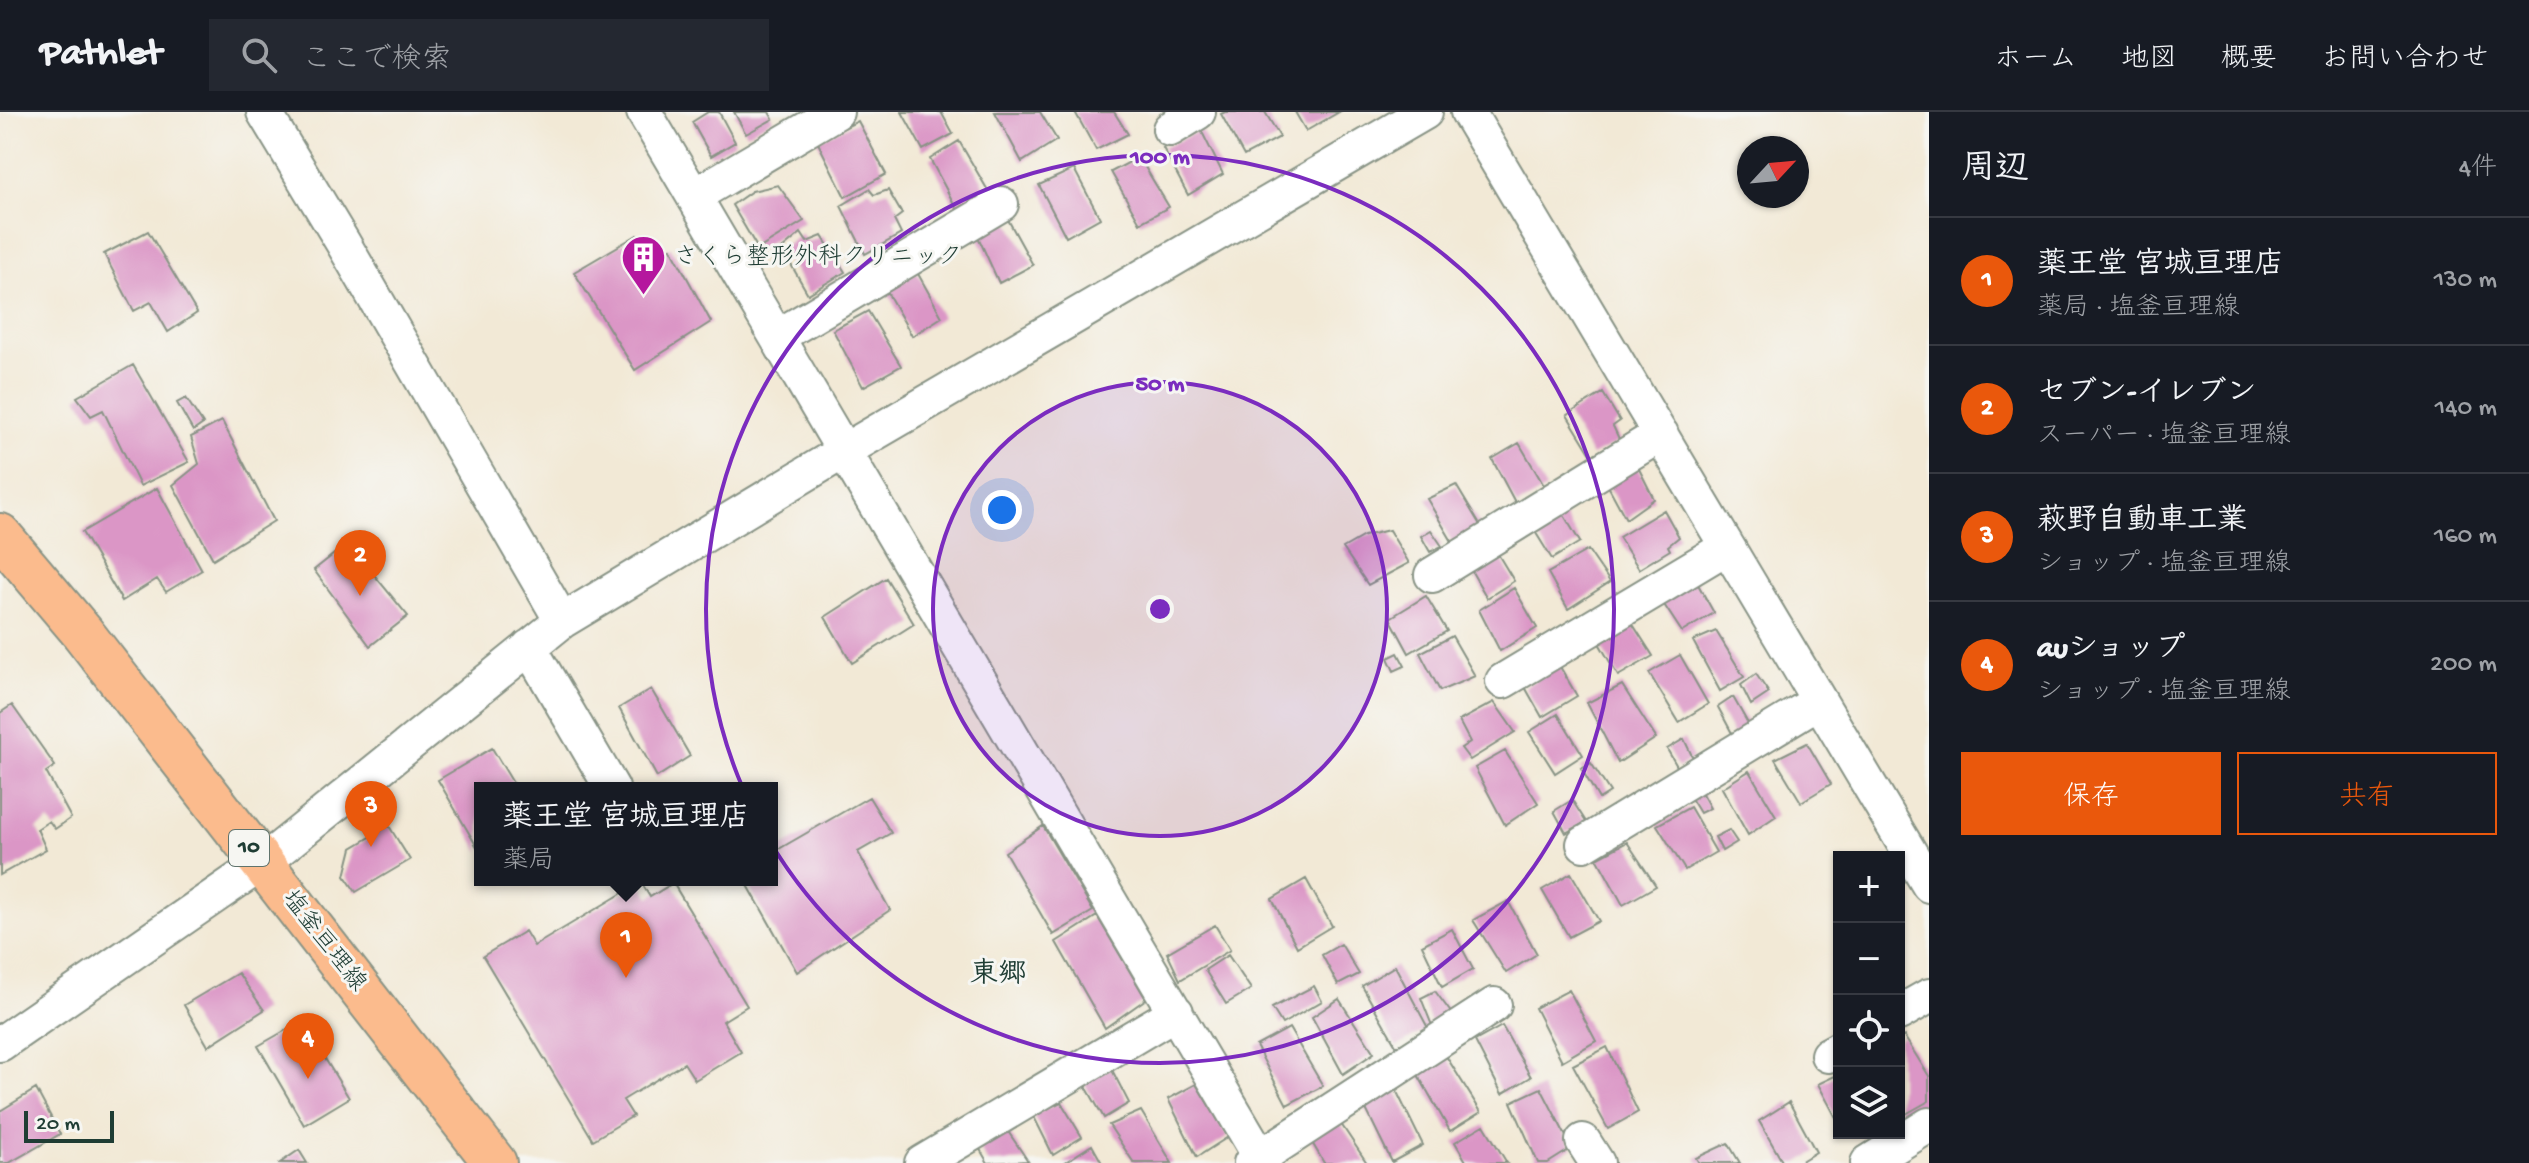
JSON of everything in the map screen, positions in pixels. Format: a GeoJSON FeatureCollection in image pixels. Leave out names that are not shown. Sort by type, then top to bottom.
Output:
{"type":"FeatureCollection","features":[{"type":"Feature","properties":{"kind":"main road","name":"塩釜亘理線"},"geometry":{"type":"LineString","coordinates":[[0,535],[82,632],[495,1163]]}},
{"type":"Feature","properties":{"kind":"street"},"geometry":{"type":"LineString","coordinates":[[264,112],[562,621]]}},
{"type":"Feature","properties":{"kind":"street"},"geometry":{"type":"LineString","coordinates":[[644,112],[1176,1012],[1259,1161],[1494,1005]]}},
{"type":"Feature","properties":{"kind":"street"},"geometry":{"type":"LineString","coordinates":[[694,196],[836,112]]}},
{"type":"Feature","properties":{"kind":"street"},"geometry":{"type":"LineString","coordinates":[[0,1044],[261,864],[562,621],[844,451],[1425,112]]}},
{"type":"Feature","properties":{"kind":"street"},"geometry":{"type":"LineString","coordinates":[[1468,112],[1929,885]]}},
{"type":"Feature","properties":{"kind":"street"},"geometry":{"type":"LineString","coordinates":[[777,337],[1001,204]]}},
{"type":"Feature","properties":{"kind":"street"},"geometry":{"type":"LineString","coordinates":[[1432,575],[1661,434]]}},
{"type":"Feature","properties":{"kind":"street"},"geometry":{"type":"LineString","coordinates":[[1503,681],[1727,547]]}},
{"type":"Feature","properties":{"kind":"street"},"geometry":{"type":"LineString","coordinates":[[529,647],[608,782]]}},
{"type":"Feature","properties":{"kind":"street"},"geometry":{"type":"LineString","coordinates":[[1584,844],[1819,701]]}},
{"type":"Feature","properties":{"kind":"street"},"geometry":{"type":"LineString","coordinates":[[1905,1010],[1929,996]]}},
{"type":"Feature","properties":{"kind":"street"},"geometry":{"type":"LineString","coordinates":[[922,1163],[1176,1012]]}},
{"type":"Feature","properties":{"kind":"street"},"geometry":{"type":"LineString","coordinates":[[1868,1163],[1929,1125]]}},
{"type":"Feature","properties":{"kind":"building"},"geometry":{"type":"Polygon","coordinates":[[[708,112],[719,112],[735,142],[711,156],[692,122],[708,112]]]}},
{"type":"Feature","properties":{"kind":"building"},"geometry":{"type":"Polygon","coordinates":[[[734,112],[769,112],[773,119],[746,134],[734,112]]]}},
{"type":"Feature","properties":{"kind":"building"},"geometry":{"type":"Polygon","coordinates":[[[902,112],[941,112],[953,134],[923,150],[902,112]]]}},
{"type":"Feature","properties":{"kind":"building"},"geometry":{"type":"Polygon","coordinates":[[[995,112],[1040,112],[1057,140],[1022,162],[995,112]]]}},
{"type":"Feature","properties":{"kind":"building"},"geometry":{"type":"Polygon","coordinates":[[[1075,112],[1114,112],[1128,134],[1096,150],[1075,112]]]}},
{"type":"Feature","properties":{"kind":"building"},"geometry":{"type":"Polygon","coordinates":[[[1265,112],[1280,137],[1244,156],[1221,114],[1265,112]]]}},
{"type":"Feature","properties":{"kind":"building"},"geometry":{"type":"Polygon","coordinates":[[[1295,112],[1339,112],[1306,131],[1295,112]]]}},
{"type":"Feature","properties":{"kind":"building"},"geometry":{"type":"Polygon","coordinates":[[[858,121],[886,174],[845,197],[817,141],[858,121]]]}},
{"type":"Feature","properties":{"kind":"building"},"geometry":{"type":"Polygon","coordinates":[[[1201,130],[1223,174],[1188,195],[1163,148],[1201,130]]]}},
{"type":"Feature","properties":{"kind":"building"},"geometry":{"type":"Polygon","coordinates":[[[959,141],[990,194],[959,213],[930,159],[959,141]]]}},
{"type":"Feature","properties":{"kind":"building"},"geometry":{"type":"Polygon","coordinates":[[[1139,157],[1169,207],[1140,223],[1111,172],[1139,157]]]}},
{"type":"Feature","properties":{"kind":"building"},"geometry":{"type":"Polygon","coordinates":[[[1074,169],[1100,218],[1066,237],[1039,185],[1074,169]]]}},
{"type":"Feature","properties":{"kind":"building"},"geometry":{"type":"Polygon","coordinates":[[[778,185],[804,221],[758,249],[732,205],[752,191],[778,185]]]}},
{"type":"Feature","properties":{"kind":"building"},"geometry":{"type":"Polygon","coordinates":[[[869,189],[874,195],[888,190],[902,214],[894,220],[901,234],[865,254],[841,206],[869,189]]]}},
{"type":"Feature","properties":{"kind":"building"},"geometry":{"type":"Polygon","coordinates":[[[1006,216],[1033,265],[999,283],[975,230],[1006,216]]]}},
{"type":"Feature","properties":{"kind":"building"},"geometry":{"type":"Polygon","coordinates":[[[148,231],[197,313],[168,332],[151,302],[134,311],[104,254],[148,231]]]}},
{"type":"Feature","properties":{"kind":"building"},"geometry":{"type":"Polygon","coordinates":[[[801,233],[807,242],[822,236],[845,272],[808,294],[782,249],[801,233]]]}},
{"type":"Feature","properties":{"kind":"building","name":"さくら整形外科クリニック"},"geometry":{"type":"Polygon","coordinates":[[[637,235],[650,256],[671,248],[711,322],[635,370],[574,272],[637,235]]]}},
{"type":"Feature","properties":{"kind":"building"},"geometry":{"type":"Polygon","coordinates":[[[917,272],[942,317],[912,336],[887,292],[917,272]]]}},
{"type":"Feature","properties":{"kind":"building"},"geometry":{"type":"Polygon","coordinates":[[[868,311],[901,366],[863,387],[833,330],[868,311]]]}},
{"type":"Feature","properties":{"kind":"building"},"geometry":{"type":"Polygon","coordinates":[[[133,365],[189,462],[140,486],[103,410],[91,416],[77,397],[133,365]]]}},
{"type":"Feature","properties":{"kind":"building"},"geometry":{"type":"Polygon","coordinates":[[[1603,393],[1620,421],[1613,426],[1620,441],[1592,456],[1567,415],[1603,393]]]}},
{"type":"Feature","properties":{"kind":"building"},"geometry":{"type":"Polygon","coordinates":[[[186,398],[203,424],[193,431],[177,403],[186,398]]]}},
{"type":"Feature","properties":{"kind":"building"},"geometry":{"type":"Polygon","coordinates":[[[222,421],[274,521],[213,559],[173,485],[199,464],[191,437],[222,421]]]}},
{"type":"Feature","properties":{"kind":"building"},"geometry":{"type":"Polygon","coordinates":[[[1519,443],[1546,489],[1517,506],[1492,459],[1519,443]]]}},
{"type":"Feature","properties":{"kind":"building"},"geometry":{"type":"Polygon","coordinates":[[[1638,467],[1654,499],[1626,519],[1606,482],[1638,467]]]}},
{"type":"Feature","properties":{"kind":"building"},"geometry":{"type":"Polygon","coordinates":[[[1456,485],[1480,525],[1453,543],[1427,499],[1456,485]]]}},
{"type":"Feature","properties":{"kind":"building"},"geometry":{"type":"Polygon","coordinates":[[[157,488],[202,570],[166,592],[157,579],[122,601],[82,532],[157,488]]]}},
{"type":"Feature","properties":{"kind":"building"},"geometry":{"type":"Polygon","coordinates":[[[1559,507],[1580,542],[1552,559],[1531,525],[1559,507]]]}},
{"type":"Feature","properties":{"kind":"building"},"geometry":{"type":"Polygon","coordinates":[[[1664,510],[1679,537],[1668,546],[1670,550],[1639,569],[1619,537],[1664,510]]]}},
{"type":"Feature","properties":{"kind":"building"},"geometry":{"type":"Polygon","coordinates":[[[1389,530],[1409,563],[1368,585],[1343,548],[1364,536],[1389,530]]]}},
{"type":"Feature","properties":{"kind":"building"},"geometry":{"type":"Polygon","coordinates":[[[1431,530],[1442,546],[1430,552],[1421,536],[1431,530]]]}},
{"type":"Feature","properties":{"kind":"building"},"geometry":{"type":"Polygon","coordinates":[[[348,543],[408,616],[370,646],[314,570],[348,543]]]}},
{"type":"Feature","properties":{"kind":"building"},"geometry":{"type":"Polygon","coordinates":[[[1588,550],[1610,582],[1568,609],[1548,573],[1588,550]]]}},
{"type":"Feature","properties":{"kind":"building"},"geometry":{"type":"Polygon","coordinates":[[[1496,551],[1514,581],[1487,598],[1468,565],[1496,551]]]}},
{"type":"Feature","properties":{"kind":"building"},"geometry":{"type":"Polygon","coordinates":[[[886,578],[914,624],[852,663],[825,617],[886,578]]]}},
{"type":"Feature","properties":{"kind":"building"},"geometry":{"type":"Polygon","coordinates":[[[1695,579],[1714,613],[1682,632],[1661,600],[1695,579]]]}},
{"type":"Feature","properties":{"kind":"building"},"geometry":{"type":"Polygon","coordinates":[[[1514,588],[1537,628],[1500,651],[1479,610],[1514,588]]]}},
{"type":"Feature","properties":{"kind":"building"},"geometry":{"type":"Polygon","coordinates":[[[1426,596],[1447,631],[1409,653],[1390,618],[1426,596]]]}},
{"type":"Feature","properties":{"kind":"building"},"geometry":{"type":"Polygon","coordinates":[[[1632,623],[1653,656],[1618,676],[1599,643],[1632,623]]]}},
{"type":"Feature","properties":{"kind":"building"},"geometry":{"type":"Polygon","coordinates":[[[1716,631],[1744,677],[1720,691],[1693,641],[1716,631]]]}},
{"type":"Feature","properties":{"kind":"building"},"geometry":{"type":"Polygon","coordinates":[[[1452,636],[1475,676],[1440,691],[1420,653],[1452,636]]]}},
{"type":"Feature","properties":{"kind":"building"},"geometry":{"type":"Polygon","coordinates":[[[1398,653],[1405,666],[1394,671],[1388,658],[1398,653]]]}},
{"type":"Feature","properties":{"kind":"building"},"geometry":{"type":"Polygon","coordinates":[[[1680,655],[1708,704],[1679,722],[1649,673],[1680,655]]]}},
{"type":"Feature","properties":{"kind":"building"},"geometry":{"type":"Polygon","coordinates":[[[1559,665],[1577,696],[1542,717],[1525,687],[1559,665]]]}},
{"type":"Feature","properties":{"kind":"building"},"geometry":{"type":"Polygon","coordinates":[[[1756,674],[1769,693],[1751,705],[1741,685],[1756,674]]]}},
{"type":"Feature","properties":{"kind":"building"},"geometry":{"type":"Polygon","coordinates":[[[1622,685],[1656,738],[1618,763],[1587,703],[1622,685]]]}},
{"type":"Feature","properties":{"kind":"building"},"geometry":{"type":"Polygon","coordinates":[[[651,689],[690,756],[657,777],[619,708],[651,689]]]}},
{"type":"Feature","properties":{"kind":"building"},"geometry":{"type":"Polygon","coordinates":[[[1733,697],[1750,727],[1734,737],[1718,707],[1733,697]]]}},
{"type":"Feature","properties":{"kind":"building"},"geometry":{"type":"Polygon","coordinates":[[[1494,702],[1515,732],[1470,760],[1461,748],[1470,742],[1459,721],[1494,702]]]}},
{"type":"Feature","properties":{"kind":"building"},"geometry":{"type":"Polygon","coordinates":[[[12,705],[55,766],[46,772],[71,818],[55,829],[49,821],[37,829],[46,849],[0,875],[0,713],[12,705]]]}},
{"type":"Feature","properties":{"kind":"building"},"geometry":{"type":"Polygon","coordinates":[[[1558,714],[1583,755],[1555,773],[1529,732],[1558,714]]]}},
{"type":"Feature","properties":{"kind":"building"},"geometry":{"type":"Polygon","coordinates":[[[1684,739],[1693,758],[1678,768],[1667,749],[1684,739]]]}},
{"type":"Feature","properties":{"kind":"building"},"geometry":{"type":"Polygon","coordinates":[[[1807,743],[1831,784],[1801,802],[1775,759],[1807,743]]]}},
{"type":"Feature","properties":{"kind":"building"},"geometry":{"type":"Polygon","coordinates":[[[492,748],[512,782],[474,782],[474,842],[438,780],[492,748]]]}},
{"type":"Feature","properties":{"kind":"building"},"geometry":{"type":"Polygon","coordinates":[[[1505,751],[1538,803],[1505,825],[1475,768],[1505,751]]]}},
{"type":"Feature","properties":{"kind":"building"},"geometry":{"type":"Polygon","coordinates":[[[1591,763],[1610,792],[1599,799],[1581,768],[1591,763]]]}},
{"type":"Feature","properties":{"kind":"building"},"geometry":{"type":"Polygon","coordinates":[[[1749,771],[1776,816],[1748,835],[1722,788],[1749,771]]]}},
{"type":"Feature","properties":{"kind":"building"},"geometry":{"type":"Polygon","coordinates":[[[1700,790],[1710,808],[1700,813],[1689,795],[1700,790]]]}},
{"type":"Feature","properties":{"kind":"building"},"geometry":{"type":"Polygon","coordinates":[[[869,797],[891,833],[858,852],[890,910],[797,972],[748,886],[778,886],[778,850],[869,797]]]}},
{"type":"Feature","properties":{"kind":"building"},"geometry":{"type":"Polygon","coordinates":[[[1572,800],[1586,822],[1566,833],[1554,811],[1572,800]]]}},
{"type":"Feature","properties":{"kind":"building"},"geometry":{"type":"Polygon","coordinates":[[[1690,807],[1716,852],[1685,870],[1657,825],[1690,807]]]}},
{"type":"Feature","properties":{"kind":"building"},"geometry":{"type":"Polygon","coordinates":[[[389,826],[410,860],[356,892],[345,876],[352,848],[389,826]]]}},
{"type":"Feature","properties":{"kind":"building"},"geometry":{"type":"Polygon","coordinates":[[[1043,826],[1093,911],[1053,935],[1005,852],[1043,826]]]}},
{"type":"Feature","properties":{"kind":"building"},"geometry":{"type":"Polygon","coordinates":[[[1729,830],[1737,842],[1722,851],[1715,837],[1729,830]]]}},
{"type":"Feature","properties":{"kind":"building"},"geometry":{"type":"Polygon","coordinates":[[[1627,842],[1656,886],[1623,905],[1597,858],[1627,842]]]}},
{"type":"Feature","properties":{"kind":"building"},"geometry":{"type":"Polygon","coordinates":[[[1571,873],[1599,921],[1569,937],[1542,890],[1571,873]]]}},
{"type":"Feature","properties":{"kind":"building"},"geometry":{"type":"Polygon","coordinates":[[[1306,879],[1332,926],[1297,947],[1272,899],[1306,879]]]}},
{"type":"Feature","properties":{"kind":"building"},"geometry":{"type":"Polygon","coordinates":[[[634,886],[643,886],[650,897],[668,886],[675,886],[747,1006],[723,1021],[741,1052],[695,1080],[684,1063],[623,1100],[633,1116],[593,1140],[483,956],[525,931],[534,946],[634,886]]]}},
{"type":"Feature","properties":{"kind":"building"},"geometry":{"type":"Polygon","coordinates":[[[1508,901],[1537,954],[1506,973],[1473,920],[1508,901]]]}},
{"type":"Feature","properties":{"kind":"building"},"geometry":{"type":"Polygon","coordinates":[[[1097,916],[1146,999],[1105,1028],[1056,942],[1097,916]]]}},
{"type":"Feature","properties":{"kind":"building"},"geometry":{"type":"Polygon","coordinates":[[[1215,925],[1230,950],[1180,980],[1167,953],[1215,925]]]}},
{"type":"Feature","properties":{"kind":"building"},"geometry":{"type":"Polygon","coordinates":[[[1452,929],[1473,969],[1442,987],[1422,945],[1452,929]]]}},
{"type":"Feature","properties":{"kind":"building"},"geometry":{"type":"Polygon","coordinates":[[[1341,944],[1359,974],[1338,985],[1322,955],[1341,944]]]}},
{"type":"Feature","properties":{"kind":"building"},"geometry":{"type":"Polygon","coordinates":[[[1228,955],[1251,989],[1226,1004],[1205,970],[1228,955]]]}},
{"type":"Feature","properties":{"kind":"building"},"geometry":{"type":"Polygon","coordinates":[[[1395,966],[1428,1028],[1397,1047],[1362,986],[1395,966]]]}},
{"type":"Feature","properties":{"kind":"building"},"geometry":{"type":"Polygon","coordinates":[[[238,973],[264,1010],[208,1046],[184,1005],[238,973]]]}},
{"type":"Feature","properties":{"kind":"building"},"geometry":{"type":"Polygon","coordinates":[[[1314,986],[1322,1001],[1282,1024],[1272,1008],[1314,986]]]}},
{"type":"Feature","properties":{"kind":"building"},"geometry":{"type":"Polygon","coordinates":[[[1569,990],[1596,1041],[1562,1061],[1535,1008],[1569,990]]]}},
{"type":"Feature","properties":{"kind":"building"},"geometry":{"type":"Polygon","coordinates":[[[1435,991],[1452,1014],[1433,1028],[1421,998],[1435,991]]]}},
{"type":"Feature","properties":{"kind":"building"},"geometry":{"type":"Polygon","coordinates":[[[1339,999],[1374,1053],[1343,1074],[1312,1017],[1339,999]]]}},
{"type":"Feature","properties":{"kind":"building"},"geometry":{"type":"Polygon","coordinates":[[[302,1021],[349,1098],[304,1125],[258,1046],[302,1021]]]}},
{"type":"Feature","properties":{"kind":"building"},"geometry":{"type":"Polygon","coordinates":[[[1502,1026],[1531,1077],[1502,1094],[1475,1041],[1502,1026]]]}},
{"type":"Feature","properties":{"kind":"building"},"geometry":{"type":"Polygon","coordinates":[[[1289,1028],[1323,1086],[1287,1105],[1256,1046],[1289,1028]]]}},
{"type":"Feature","properties":{"kind":"building"},"geometry":{"type":"Polygon","coordinates":[[[1905,1038],[1929,1076],[1929,1101],[1905,1114],[1905,1038]]]}},
{"type":"Feature","properties":{"kind":"building"},"geometry":{"type":"Polygon","coordinates":[[[1607,1047],[1638,1112],[1608,1129],[1573,1065],[1607,1047]]]}},
{"type":"Feature","properties":{"kind":"building"},"geometry":{"type":"Polygon","coordinates":[[[1446,1056],[1481,1112],[1450,1131],[1417,1073],[1446,1056]]]}},
{"type":"Feature","properties":{"kind":"building"},"geometry":{"type":"Polygon","coordinates":[[[1111,1068],[1129,1103],[1104,1118],[1084,1083],[1111,1068]]]}},
{"type":"Feature","properties":{"kind":"building"},"geometry":{"type":"Polygon","coordinates":[[[1833,1077],[1833,1112],[1818,1084],[1833,1077]]]}},
{"type":"Feature","properties":{"kind":"building"},"geometry":{"type":"Polygon","coordinates":[[[1196,1084],[1228,1137],[1197,1157],[1168,1099],[1196,1084]]]}},
{"type":"Feature","properties":{"kind":"building"},"geometry":{"type":"Polygon","coordinates":[[[1394,1086],[1423,1145],[1392,1162],[1363,1103],[1394,1086]]]}},
{"type":"Feature","properties":{"kind":"building"},"geometry":{"type":"Polygon","coordinates":[[[1541,1088],[1572,1148],[1548,1163],[1538,1163],[1511,1102],[1541,1088]]]}},
{"type":"Feature","properties":{"kind":"building"},"geometry":{"type":"Polygon","coordinates":[[[36,1089],[60,1134],[9,1163],[0,1163],[0,1111],[36,1089]]]}},
{"type":"Feature","properties":{"kind":"building"},"geometry":{"type":"Polygon","coordinates":[[[1061,1102],[1082,1137],[1053,1155],[1033,1115],[1061,1102]]]}},
{"type":"Feature","properties":{"kind":"building"},"geometry":{"type":"Polygon","coordinates":[[[1789,1102],[1816,1152],[1798,1163],[1783,1163],[1759,1121],[1789,1102]]]}},
{"type":"Feature","properties":{"kind":"building"},"geometry":{"type":"Polygon","coordinates":[[[1141,1111],[1172,1163],[1134,1163],[1109,1125],[1141,1111]]]}},
{"type":"Feature","properties":{"kind":"building"},"geometry":{"type":"Polygon","coordinates":[[[1339,1121],[1367,1163],[1324,1163],[1310,1139],[1339,1121]]]}},
{"type":"Feature","properties":{"kind":"building"},"geometry":{"type":"Polygon","coordinates":[[[1484,1125],[1507,1163],[1467,1163],[1455,1142],[1484,1125]]]}},
{"type":"Feature","properties":{"kind":"building"},"geometry":{"type":"Polygon","coordinates":[[[1007,1130],[1028,1161],[988,1163],[978,1146],[1007,1130]]]}},
{"type":"Feature","properties":{"kind":"building"},"geometry":{"type":"Polygon","coordinates":[[[1728,1143],[1740,1163],[1699,1163],[1696,1158],[1728,1143]]]}},
{"type":"Feature","properties":{"kind":"building"},"geometry":{"type":"Polygon","coordinates":[[[1092,1145],[1102,1163],[1064,1163],[1092,1145]]]}},
{"type":"Feature","properties":{"kind":"building"},"geometry":{"type":"Polygon","coordinates":[[[299,1150],[307,1163],[280,1163],[299,1150]]]}},
{"type":"Feature","properties":{"kind":"place","name":"さくら整形外科クリニック"},"geometry":{"type":"Point","coordinates":[643,297]}},
{"type":"Feature","properties":{"kind":"place","name":"セブン-イレブン"},"geometry":{"type":"Point","coordinates":[360,596]}},
{"type":"Feature","properties":{"kind":"place","name":"萩野自動車工業"},"geometry":{"type":"Point","coordinates":[371,847]}},
{"type":"Feature","properties":{"kind":"place","name":"薬王堂 宮城亘理店"},"geometry":{"type":"Point","coordinates":[626,978]}},
{"type":"Feature","properties":{"kind":"place","name":"auショップ"},"geometry":{"type":"Point","coordinates":[308,1079]}},
{"type":"Feature","properties":{"kind":"district","name":"東郷"},"geometry":{"type":"Point","coordinates":[998,975]}}]}
